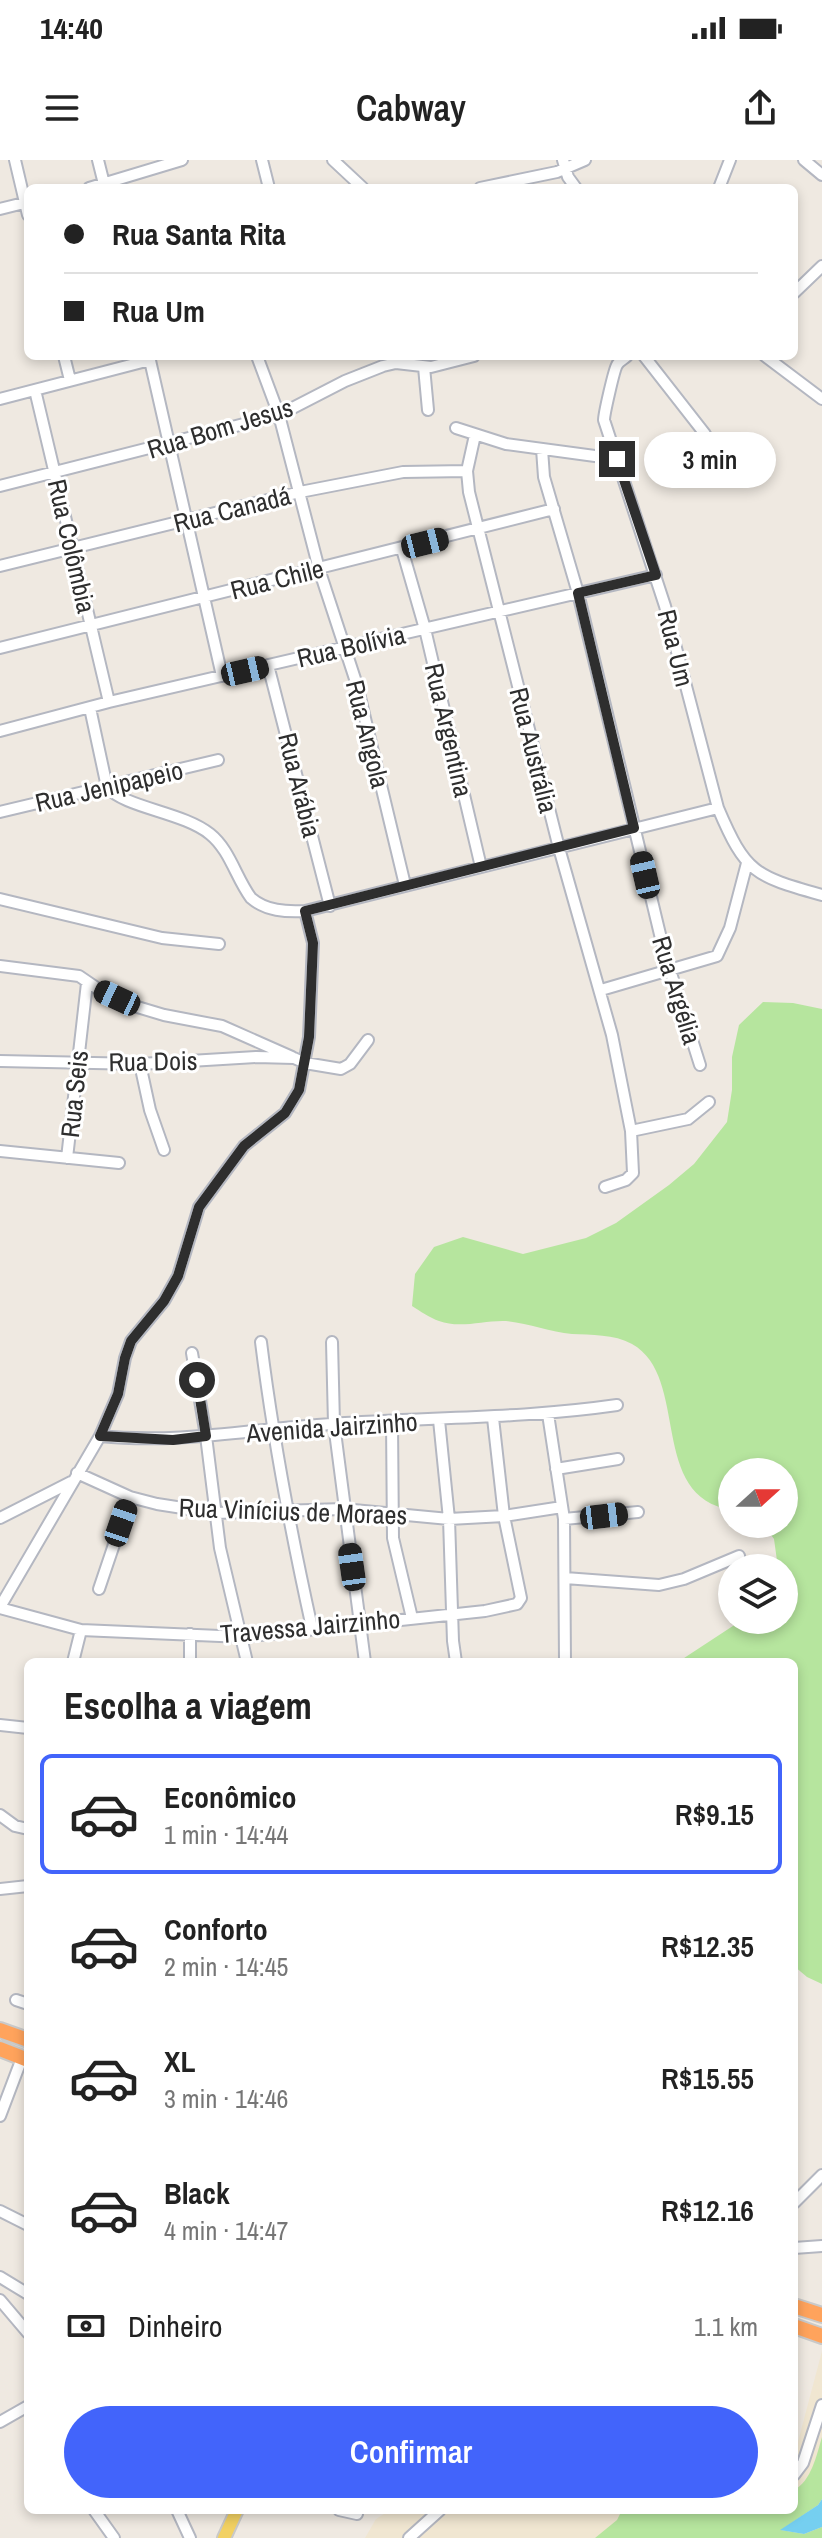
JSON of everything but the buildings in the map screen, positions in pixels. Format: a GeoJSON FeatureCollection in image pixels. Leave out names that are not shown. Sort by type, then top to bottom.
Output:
{"type":"FeatureCollection","features":[{"type":"Feature","properties":{"kind":"highway"},"geometry":{"type":"LineString","coordinates":[[0,2030],[24,2039]]}},
{"type":"Feature","properties":{"kind":"highway"},"geometry":{"type":"LineString","coordinates":[[0,2049],[24,2059]]}},
{"type":"Feature","properties":{"kind":"highway"},"geometry":{"type":"LineString","coordinates":[[798,2307],[822,2315]]}},
{"type":"Feature","properties":{"kind":"highway"},"geometry":{"type":"LineString","coordinates":[[798,2327],[822,2336]]}},
{"type":"Feature","properties":{"kind":"main road"},"geometry":{"type":"LineString","coordinates":[[224,2538],[235,2514]]}},
{"type":"Feature","properties":{"kind":"street"},"geometry":{"type":"LineString","coordinates":[[15,160],[24,194]]}},
{"type":"Feature","properties":{"kind":"street"},"geometry":{"type":"LineString","coordinates":[[98,160],[104,184]]}},
{"type":"Feature","properties":{"kind":"street"},"geometry":{"type":"LineString","coordinates":[[111,184],[180,160]]}},
{"type":"Feature","properties":{"kind":"street"},"geometry":{"type":"LineString","coordinates":[[262,160],[268,184]]}},
{"type":"Feature","properties":{"kind":"street"},"geometry":{"type":"LineString","coordinates":[[333,160],[345,182],[351,184]]}},
{"type":"Feature","properties":{"kind":"street"},"geometry":{"type":"LineString","coordinates":[[494,184],[585,160]]}},
{"type":"Feature","properties":{"kind":"street"},"geometry":{"type":"LineString","coordinates":[[721,184],[730,160]]}},
{"type":"Feature","properties":{"kind":"street"},"geometry":{"type":"LineString","coordinates":[[804,160],[822,175]]}},
{"type":"Feature","properties":{"kind":"street"},"geometry":{"type":"LineString","coordinates":[[564,164],[574,184]]}},
{"type":"Feature","properties":{"kind":"street"},"geometry":{"type":"LineString","coordinates":[[0,209],[24,203]]}},
{"type":"Feature","properties":{"kind":"street"},"geometry":{"type":"LineString","coordinates":[[798,289],[822,266]]}},
{"type":"Feature","properties":{"kind":"street"},"geometry":{"type":"LineString","coordinates":[[65,360],[70,380]]}},
{"type":"Feature","properties":{"kind":"street"},"geometry":{"type":"LineString","coordinates":[[0,399],[142,360]]}},
{"type":"Feature","properties":{"kind":"street"},"geometry":{"type":"LineString","coordinates":[[149,360],[222,676]]}},
{"type":"Feature","properties":{"kind":"street","name":"Rua Angola"},"geometry":{"type":"LineString","coordinates":[[258,360],[279,415],[319,569],[357,685],[405,885]]}},
{"type":"Feature","properties":{"kind":"street","name":"Rua Bom Jesus"},"geometry":{"type":"LineString","coordinates":[[0,486],[279,415],[345,381],[383,366],[418,363],[438,366],[460,360]]}},
{"type":"Feature","properties":{"kind":"street","name":"Rua Um"},"geometry":{"type":"LineString","coordinates":[[623,360],[615,369],[604,413],[656,575],[718,808],[747,863],[764,877],[822,895]]}},
{"type":"Feature","properties":{"kind":"street"},"geometry":{"type":"LineString","coordinates":[[647,360],[705,434]]}},
{"type":"Feature","properties":{"kind":"street"},"geometry":{"type":"LineString","coordinates":[[770,360],[822,399]]}},
{"type":"Feature","properties":{"kind":"street"},"geometry":{"type":"LineString","coordinates":[[418,363],[428,410]]}},
{"type":"Feature","properties":{"kind":"street","name":"Rua Colômbia"},"geometry":{"type":"LineString","coordinates":[[35,390],[109,702]]}},
{"type":"Feature","properties":{"kind":"street"},"geometry":{"type":"LineString","coordinates":[[456,428],[506,444],[617,459]]}},
{"type":"Feature","properties":{"kind":"street","name":"Rua Austrália"},"geometry":{"type":"LineString","coordinates":[[475,435],[467,471],[478,529],[559,848],[601,990],[631,1131],[633,1173],[626,1180],[605,1187]]}},
{"type":"Feature","properties":{"kind":"street","name":"Rua Argélia"},"geometry":{"type":"LineString","coordinates":[[542,449],[544,477],[578,593],[669,969],[700,1065]]}},
{"type":"Feature","properties":{"kind":"street","name":"Rua Canadá"},"geometry":{"type":"LineString","coordinates":[[0,566],[300,492],[403,472],[467,471]]}},
{"type":"Feature","properties":{"kind":"street","name":"Rua Chile"},"geometry":{"type":"LineString","coordinates":[[0,648],[554,509]]}},
{"type":"Feature","properties":{"kind":"street","name":"Rua Argentina"},"geometry":{"type":"LineString","coordinates":[[402,549],[425,629],[481,867]]}},
{"type":"Feature","properties":{"kind":"street","name":"Rua Bolívia"},"geometry":{"type":"LineString","coordinates":[[0,731],[109,702],[656,575]]}},
{"type":"Feature","properties":{"kind":"street","name":"Rua Arábia"},"geometry":{"type":"LineString","coordinates":[[268,665],[330,906]]}},
{"type":"Feature","properties":{"kind":"street"},"geometry":{"type":"LineString","coordinates":[[90,708],[107,787],[117,796],[178,817],[211,835],[224,850],[245,890],[257,903],[277,910],[305,911],[330,906],[718,808]]}},
{"type":"Feature","properties":{"kind":"street","name":"Rua Jenipapeio"},"geometry":{"type":"LineString","coordinates":[[0,812],[218,760]]}},
{"type":"Feature","properties":{"kind":"street"},"geometry":{"type":"LineString","coordinates":[[601,990],[719,955],[730,928],[747,863]]}},
{"type":"Feature","properties":{"kind":"street"},"geometry":{"type":"LineString","coordinates":[[0,899],[162,938],[219,944]]}},
{"type":"Feature","properties":{"kind":"street"},"geometry":{"type":"LineString","coordinates":[[0,1608],[100,1436],[118,1394],[131,1341],[164,1301],[178,1276],[199,1207],[244,1146],[290,1107],[299,1090],[300,1061],[309,1037],[313,943],[305,911]]}},
{"type":"Feature","properties":{"kind":"street"},"geometry":{"type":"LineString","coordinates":[[0,966],[79,976],[134,1006],[222,1026],[300,1061],[341,1069],[350,1064],[368,1040]]}},
{"type":"Feature","properties":{"kind":"street","name":"Rua Seis"},"geometry":{"type":"LineString","coordinates":[[67,1158],[87,983]]}},
{"type":"Feature","properties":{"kind":"street","name":"Rua Dois"},"geometry":{"type":"LineString","coordinates":[[0,1061],[140,1064],[244,1057],[300,1061]]}},
{"type":"Feature","properties":{"kind":"street"},"geometry":{"type":"LineString","coordinates":[[140,1064],[150,1110],[164,1150]]}},
{"type":"Feature","properties":{"kind":"street"},"geometry":{"type":"LineString","coordinates":[[631,1131],[688,1119],[709,1102]]}},
{"type":"Feature","properties":{"kind":"street"},"geometry":{"type":"LineString","coordinates":[[0,1151],[119,1163]]}},
{"type":"Feature","properties":{"kind":"street"},"geometry":{"type":"LineString","coordinates":[[261,1342],[286,1511],[312,1628]]}},
{"type":"Feature","properties":{"kind":"street"},"geometry":{"type":"LineString","coordinates":[[332,1342],[334,1424],[364,1658]]}},
{"type":"Feature","properties":{"kind":"street"},"geometry":{"type":"LineString","coordinates":[[192,1353],[220,1548],[246,1658]]}},
{"type":"Feature","properties":{"kind":"street","name":"Avenida Jairzinho"},"geometry":{"type":"LineString","coordinates":[[100,1436],[173,1440],[334,1424],[548,1414],[617,1405]]}},
{"type":"Feature","properties":{"kind":"street"},"geometry":{"type":"LineString","coordinates":[[548,1414],[563,1513],[565,1658]]}},
{"type":"Feature","properties":{"kind":"street"},"geometry":{"type":"LineString","coordinates":[[493,1418],[504,1516]]}},
{"type":"Feature","properties":{"kind":"street"},"geometry":{"type":"LineString","coordinates":[[439,1420],[449,1519],[456,1658]]}},
{"type":"Feature","properties":{"kind":"street"},"geometry":{"type":"LineString","coordinates":[[392,1422],[393,1538],[412,1618]]}},
{"type":"Feature","properties":{"kind":"street"},"geometry":{"type":"LineString","coordinates":[[556,1469],[618,1459]]}},
{"type":"Feature","properties":{"kind":"street"},"geometry":{"type":"LineString","coordinates":[[0,1518],[74,1478]]}},
{"type":"Feature","properties":{"kind":"street","name":"Rua Vinícius de Moraes"},"geometry":{"type":"LineString","coordinates":[[74,1478],[157,1504],[215,1513],[343,1509],[449,1519],[638,1512]]}},
{"type":"Feature","properties":{"kind":"street"},"geometry":{"type":"LineString","coordinates":[[99,1589],[130,1497]]}},
{"type":"Feature","properties":{"kind":"street","name":"Travessa Jairzinho"},"geometry":{"type":"LineString","coordinates":[[0,1608],[81,1630],[243,1637],[510,1607],[521,1598],[504,1516]]}},
{"type":"Feature","properties":{"kind":"street"},"geometry":{"type":"LineString","coordinates":[[565,1578],[659,1585],[684,1579],[718,1565]]}},
{"type":"Feature","properties":{"kind":"street"},"geometry":{"type":"LineString","coordinates":[[74,1658],[81,1630]]}},
{"type":"Feature","properties":{"kind":"street"},"geometry":{"type":"LineString","coordinates":[[190,1634],[190,1658]]}},
{"type":"Feature","properties":{"kind":"street"},"geometry":{"type":"LineString","coordinates":[[0,1725],[24,1728]]}},
{"type":"Feature","properties":{"kind":"street"},"geometry":{"type":"LineString","coordinates":[[0,1815],[15,1826],[24,1828]]}},
{"type":"Feature","properties":{"kind":"street"},"geometry":{"type":"LineString","coordinates":[[0,1889],[24,1886]]}},
{"type":"Feature","properties":{"kind":"street"},"geometry":{"type":"LineString","coordinates":[[16,2000],[24,2003]]}},
{"type":"Feature","properties":{"kind":"street"},"geometry":{"type":"LineString","coordinates":[[0,2116],[24,2061]]}},
{"type":"Feature","properties":{"kind":"street"},"geometry":{"type":"LineString","coordinates":[[798,2199],[822,2175]]}},
{"type":"Feature","properties":{"kind":"street"},"geometry":{"type":"LineString","coordinates":[[0,2211],[24,2223]]}},
{"type":"Feature","properties":{"kind":"street"},"geometry":{"type":"LineString","coordinates":[[798,2248],[822,2246]]}},
{"type":"Feature","properties":{"kind":"street"},"geometry":{"type":"LineString","coordinates":[[0,2277],[24,2292]]}},
{"type":"Feature","properties":{"kind":"street"},"geometry":{"type":"LineString","coordinates":[[0,2300],[24,2328]]}},
{"type":"Feature","properties":{"kind":"street"},"geometry":{"type":"LineString","coordinates":[[798,2470],[822,2405]]}},
{"type":"Feature","properties":{"kind":"street"},"geometry":{"type":"LineString","coordinates":[[0,2422],[24,2408]]}},
{"type":"Feature","properties":{"kind":"street"},"geometry":{"type":"LineString","coordinates":[[97,2514],[114,2538]]}},
{"type":"Feature","properties":{"kind":"street"},"geometry":{"type":"LineString","coordinates":[[179,2514],[190,2538]]}},
{"type":"Feature","properties":{"kind":"street"},"geometry":{"type":"LineString","coordinates":[[409,2538],[436,2514]]}},
{"type":"Feature","properties":{"kind":"shaded area"},"geometry":{"type":"Polygon","coordinates":[[[822,2351],[822,2538],[365,2538],[376,2519],[384,2514],[798,2514],[798,2442],[822,2351]]]}},
{"type":"Feature","properties":{"kind":"green space"},"geometry":{"type":"Polygon","coordinates":[[[763,1002],[793,1003],[822,1009],[822,1984],[798,1969],[798,1658],[684,1658],[721,1634],[798,1634],[798,1554],[776,1554],[773,1538],[798,1538],[798,1458],[718,1458],[718,1505],[706,1500],[689,1483],[679,1460],[661,1382],[650,1360],[632,1344],[610,1337],[564,1333],[506,1321],[447,1323],[412,1306],[415,1274],[434,1247],[463,1237],[523,1254],[586,1238],[616,1223],[669,1185],[694,1164],[727,1122],[732,1090],[732,1057],[739,1025],[763,1002]]]}},
{"type":"Feature","properties":{"kind":"green space"},"geometry":{"type":"Polygon","coordinates":[[[822,2437],[822,2499],[781,2530],[804,2534],[822,2527],[822,2538],[595,2538],[620,2514],[798,2514],[798,2487],[805,2481],[822,2437]]]}},
{"type":"Feature","properties":{"kind":"water"},"geometry":{"type":"Polygon","coordinates":[[[822,2499],[822,2527],[804,2534],[780,2530],[818,2505],[822,2499]]]}},
{"type":"Feature","properties":{"kind":"route"},"geometry":{"type":"LineString","coordinates":[[197,1380],[206,1436],[173,1440],[100,1436],[118,1394],[131,1341],[164,1301],[178,1276],[199,1207],[226,1167],[244,1146],[285,1113],[299,1090],[309,1037],[313,943],[305,911],[634,828],[578,593],[656,575],[617,459]]}}]}
